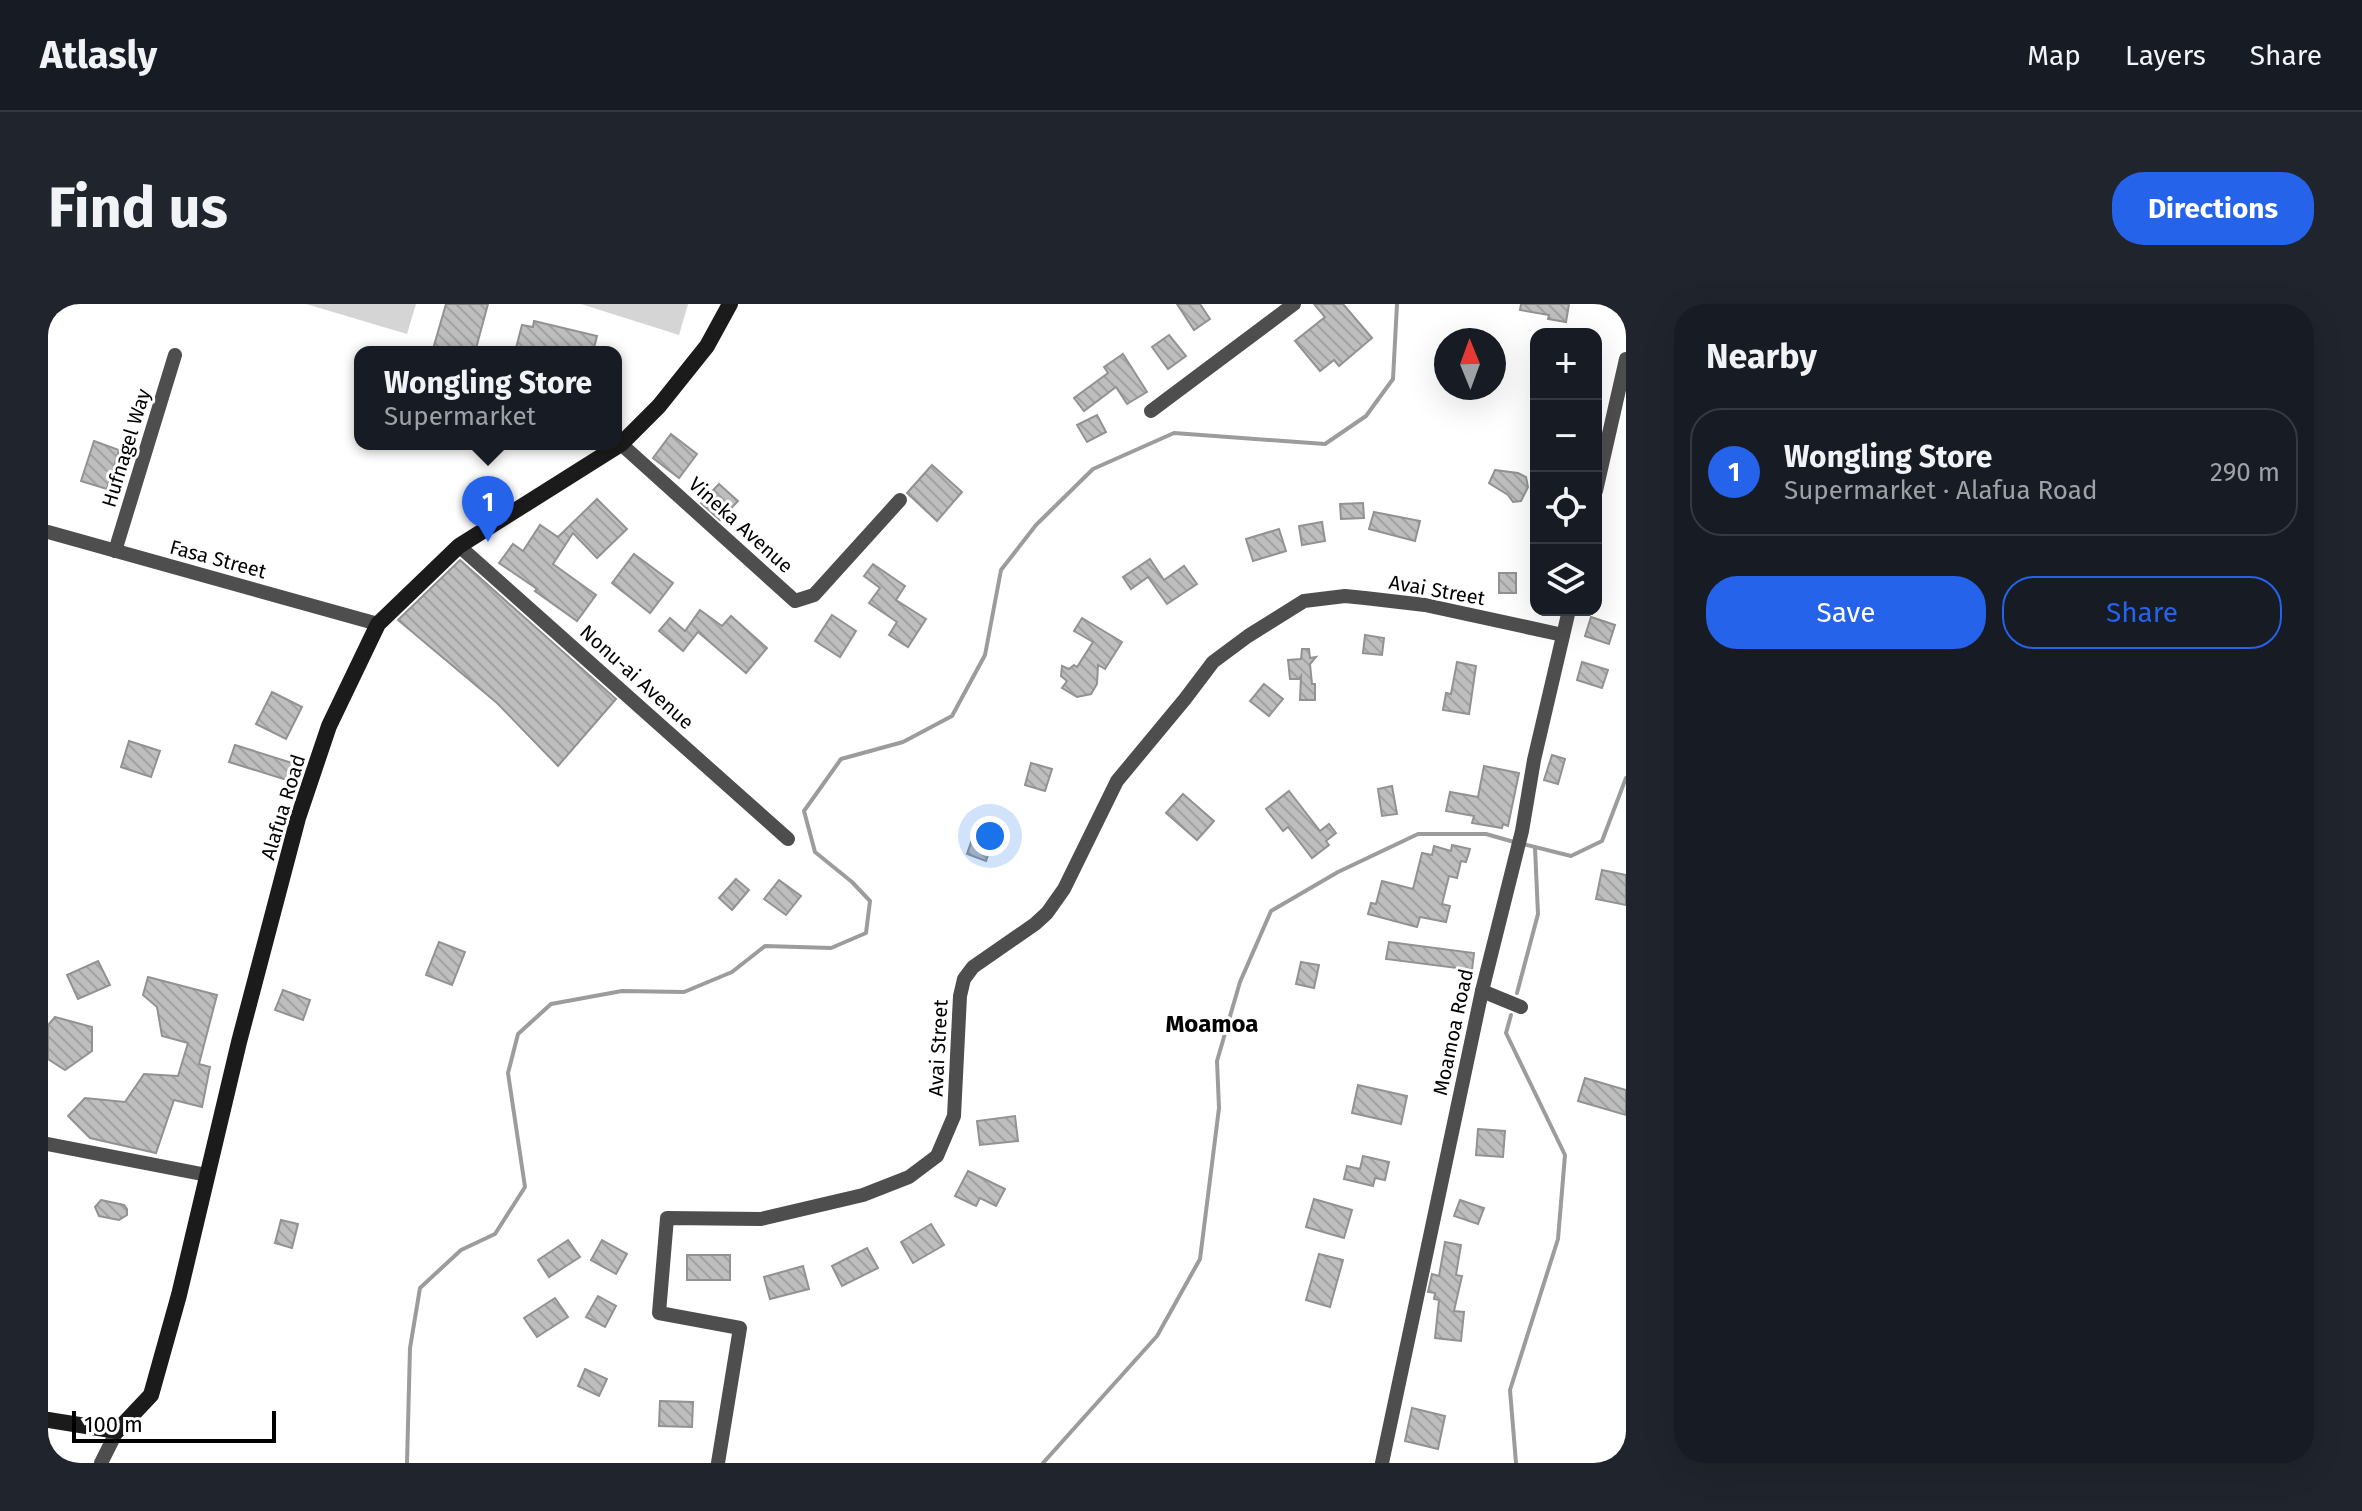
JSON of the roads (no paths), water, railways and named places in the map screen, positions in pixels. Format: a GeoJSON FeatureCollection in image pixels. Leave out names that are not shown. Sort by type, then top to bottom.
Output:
{"type":"FeatureCollection","features":[{"type":"Feature","properties":{"kind":"street","name":"Alafua Road"},"geometry":{"type":"LineString","coordinates":[[622,443],[659,406],[707,346],[730,304]]}},
{"type":"Feature","properties":{"kind":"street"},"geometry":{"type":"LineString","coordinates":[[1151,411],[1294,304]]}},
{"type":"Feature","properties":{"kind":"street","name":"Hufnagel Way"},"geometry":{"type":"LineString","coordinates":[[115,551],[175,355]]}},
{"type":"Feature","properties":{"kind":"street"},"geometry":{"type":"LineString","coordinates":[[1600,472],[1626,359]]}},
{"type":"Feature","properties":{"kind":"street","name":"Vineka Avenue"},"geometry":{"type":"LineString","coordinates":[[622,445],[795,601],[814,595],[900,500]]}},
{"type":"Feature","properties":{"kind":"street","name":"Alafua Road"},"geometry":{"type":"LineString","coordinates":[[101,1463],[117,1431],[151,1395],[179,1295],[239,1042],[298,818],[329,726],[378,624],[459,546],[611,450]]}},
{"type":"Feature","properties":{"kind":"street","name":"Fasa Street"},"geometry":{"type":"LineString","coordinates":[[48,532],[378,624]]}},
{"type":"Feature","properties":{"kind":"street","name":"Nonu-ai Avenue"},"geometry":{"type":"LineString","coordinates":[[459,546],[788,839]]}},
{"type":"Feature","properties":{"kind":"street","name":"Avai Street"},"geometry":{"type":"LineString","coordinates":[[718,1463],[740,1328],[659,1313],[667,1218],[761,1219],[863,1195],[909,1177],[937,1156],[954,1116],[960,996],[964,979],[973,967],[1047,913],[1064,889],[1117,781],[1213,662],[1304,601],[1345,596],[1425,605],[1563,635]]}},
{"type":"Feature","properties":{"kind":"street","name":"Moamoa Road"},"geometry":{"type":"LineString","coordinates":[[1382,1463],[1482,991],[1515,862],[1534,760],[1568,616]]}},
{"type":"Feature","properties":{"kind":"street"},"geometry":{"type":"LineString","coordinates":[[1482,991],[1521,1007]]}},
{"type":"Feature","properties":{"kind":"street"},"geometry":{"type":"LineString","coordinates":[[48,1144],[207,1175]]}},
{"type":"Feature","properties":{"kind":"street"},"geometry":{"type":"LineString","coordinates":[[48,1420],[117,1431]]}},
{"type":"Feature","properties":{"kind":"waterway"},"geometry":{"type":"LineString","coordinates":[[407,1463],[410,1348],[420,1288],[461,1250],[495,1234],[525,1187],[508,1073],[518,1034],[551,1004],[622,991],[684,992],[732,972],[765,946],[831,948],[866,933],[870,901],[815,852],[804,811],[841,759],[903,742],[952,716],[985,655],[1001,570],[1036,525],[1093,469],[1174,433],[1325,444],[1366,416],[1393,379],[1397,304]]}},
{"type":"Feature","properties":{"kind":"waterway"},"geometry":{"type":"LineString","coordinates":[[1523,844],[1571,856],[1602,841],[1626,778]]}},
{"type":"Feature","properties":{"kind":"waterway"},"geometry":{"type":"LineString","coordinates":[[1043,1463],[1157,1336],[1200,1259],[1219,1108],[1217,1061],[1240,982],[1271,911],[1338,872],[1418,834],[1486,834],[1514,842]]}},
{"type":"Feature","properties":{"kind":"waterway"},"geometry":{"type":"LineString","coordinates":[[1517,993],[1538,914],[1535,848]]}},
{"type":"Feature","properties":{"kind":"waterway"},"geometry":{"type":"LineString","coordinates":[[1511,1015],[1506,1033],[1565,1155],[1558,1239],[1510,1390],[1516,1463]]}},
{"type":"Feature","properties":{"kind":"place","name":"Wongling Store"},"geometry":{"type":"Point","coordinates":[488,542]}},
{"type":"Feature","properties":{"kind":"district","name":"Moamoa"},"geometry":{"type":"Point","coordinates":[1212,1024]}}]}
